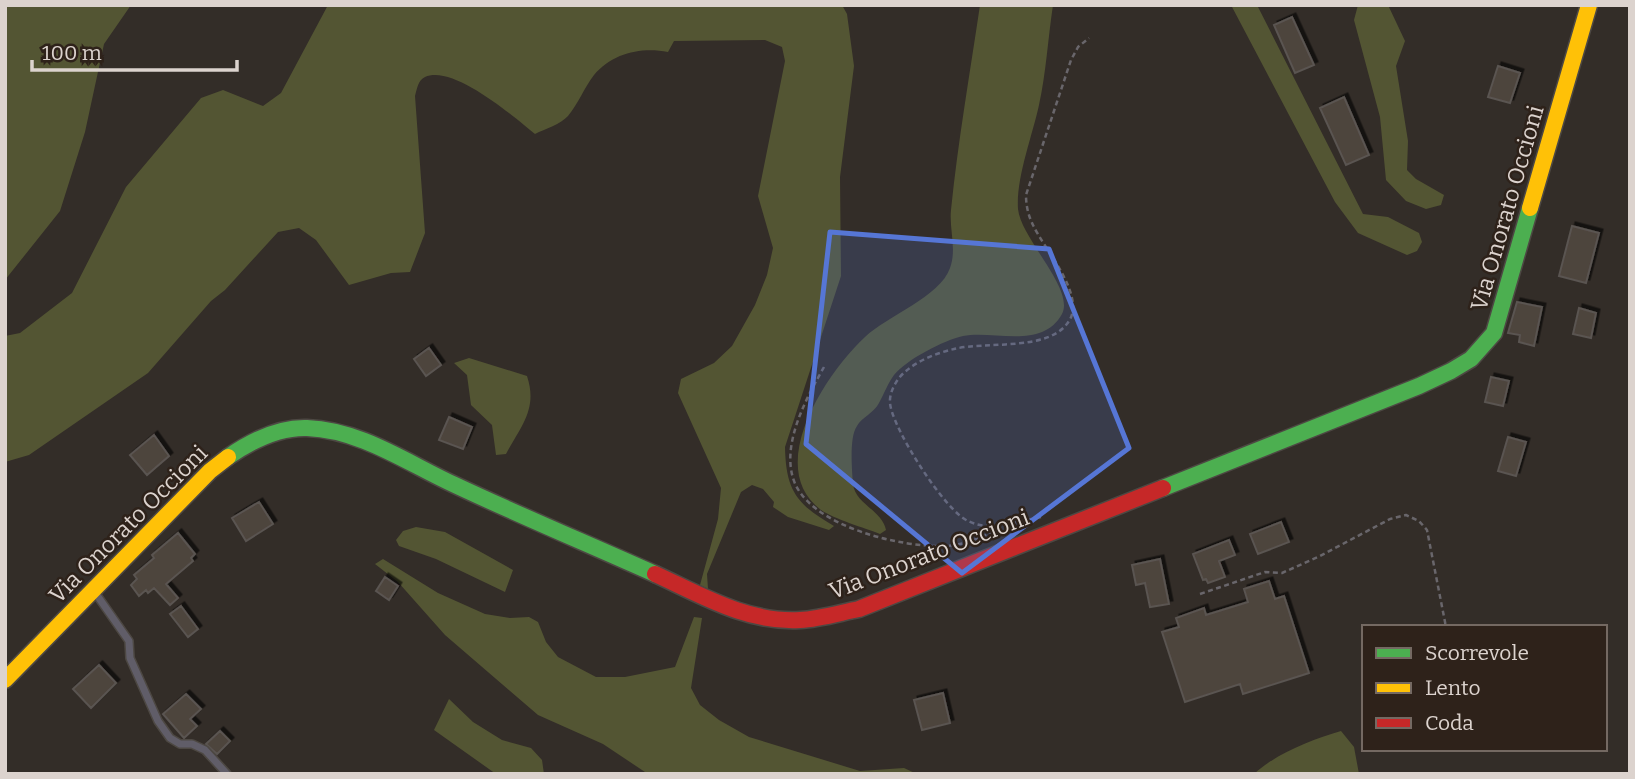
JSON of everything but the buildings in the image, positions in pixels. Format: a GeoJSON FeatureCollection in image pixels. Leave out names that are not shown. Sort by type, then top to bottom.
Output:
{"type":"FeatureCollection","features":[{"type":"Feature","properties":{"kind":"street","name":"Via Onorato Occioni"},"geometry":{"type":"LineString","coordinates":[[5,680],[226,459],[258,439],[280,431],[304,428],[357,438],[739,612],[775,620],[808,620],[859,608],[1419,386],[1460,366],[1481,350],[1490,339],[1497,323],[1589,5]]}},
{"type":"Feature","properties":{"kind":"lane"},"geometry":{"type":"LineString","coordinates":[[93,590],[128,641],[130,658],[158,721],[170,738],[180,744],[192,744],[205,750],[227,774]]}},
{"type":"Feature","properties":{"kind":"path"},"geometry":{"type":"LineString","coordinates":[[1063,526],[1055,519],[1040,517],[1001,527],[979,525],[966,520],[953,510],[932,485],[898,427],[890,403],[892,387],[904,372],[924,359],[955,349],[1049,338],[1070,321],[1073,311],[1072,296],[1032,224],[1026,207],[1026,195],[1070,60],[1078,47],[1089,37]]}},
{"type":"Feature","properties":{"kind":"path"},"geometry":{"type":"LineString","coordinates":[[824,367],[794,436],[790,460],[793,479],[801,495],[812,507],[825,517],[889,541],[946,546],[972,541],[1012,524]]}},
{"type":"Feature","properties":{"kind":"path"},"geometry":{"type":"LineString","coordinates":[[1200,594],[1265,572],[1282,573],[1390,519],[1406,516],[1419,521],[1427,530],[1446,625]]}},
{"type":"Feature","properties":{"kind":"highlighted area"},"geometry":{"type":"Polygon","coordinates":[[[830,232],[1049,249],[1129,448],[962,573],[806,444],[830,232]]]}},
{"type":"Feature","properties":{"kind":"green space"},"geometry":{"type":"Polygon","coordinates":[[[5,5],[131,5],[104,44],[85,132],[60,211],[5,280],[5,5]]]}},
{"type":"Feature","properties":{"kind":"green space"},"geometry":{"type":"Polygon","coordinates":[[[328,5],[842,5],[847,14],[854,66],[840,177],[841,276],[785,447],[788,474],[796,494],[810,510],[834,526],[829,530],[788,517],[773,507],[774,502],[763,489],[752,485],[741,492],[707,574],[708,589],[700,585],[718,519],[721,488],[678,393],[681,379],[714,363],[732,346],[755,305],[767,275],[773,248],[758,196],[785,61],[782,47],[765,40],[674,41],[668,52],[648,50],[628,53],[610,61],[594,75],[565,119],[535,134],[467,85],[437,75],[423,78],[415,96],[425,233],[410,272],[391,273],[349,285],[316,240],[299,228],[278,232],[225,290],[211,301],[148,373],[29,455],[5,462],[5,336],[20,333],[72,293],[126,187],[201,98],[223,90],[263,106],[281,93],[328,5]]]}},
{"type":"Feature","properties":{"kind":"green space"},"geometry":{"type":"Polygon","coordinates":[[[980,5],[1053,5],[1041,93],[1022,171],[1018,209],[1028,235],[1055,278],[1064,304],[1062,314],[1053,325],[1042,332],[1017,336],[975,335],[955,338],[916,357],[894,375],[877,406],[854,431],[852,445],[855,491],[884,523],[886,530],[880,534],[821,510],[805,492],[798,470],[799,446],[819,396],[850,353],[875,329],[936,288],[950,268],[953,254],[951,217],[954,184],[980,5]]]}},
{"type":"Feature","properties":{"kind":"green space"},"geometry":{"type":"Polygon","coordinates":[[[1231,5],[1257,5],[1363,214],[1388,217],[1419,233],[1422,242],[1417,251],[1407,255],[1358,233],[1335,202],[1231,5]]]}},
{"type":"Feature","properties":{"kind":"green space"},"geometry":{"type":"Polygon","coordinates":[[[1358,5],[1388,5],[1405,41],[1396,66],[1408,141],[1407,170],[1416,179],[1444,195],[1441,205],[1426,209],[1406,201],[1386,180],[1380,117],[1354,20],[1358,5]]]}},
{"type":"Feature","properties":{"kind":"green space"},"geometry":{"type":"Polygon","coordinates":[[[469,358],[527,376],[530,388],[529,408],[506,454],[496,455],[492,425],[471,405],[467,375],[454,363],[469,358]]]}},
{"type":"Feature","properties":{"kind":"green space"},"geometry":{"type":"Polygon","coordinates":[[[416,527],[445,532],[513,570],[505,592],[436,559],[399,546],[396,540],[403,531],[416,527]]]}},
{"type":"Feature","properties":{"kind":"green space"},"geometry":{"type":"Polygon","coordinates":[[[383,559],[438,593],[485,614],[510,618],[529,617],[538,622],[546,642],[558,657],[596,677],[625,677],[675,667],[694,617],[702,618],[691,688],[700,705],[719,720],[749,737],[860,771],[904,768],[917,774],[648,774],[603,744],[538,715],[445,635],[398,582],[375,564],[383,559]]]}},
{"type":"Feature","properties":{"kind":"green space"},"geometry":{"type":"Polygon","coordinates":[[[449,699],[473,722],[502,740],[531,748],[542,760],[544,774],[496,774],[434,730],[449,699]]]}},
{"type":"Feature","properties":{"kind":"green space"},"geometry":{"type":"Polygon","coordinates":[[[1341,731],[1354,747],[1359,774],[1254,774],[1295,748],[1341,731]]]}},
{"type":"Feature","properties":{"kind":"traffic: fast"},"geometry":{"type":"LineString","coordinates":[[1163,488],[1419,386],[1471,359],[1494,333],[1530,208]]}},
{"type":"Feature","properties":{"kind":"traffic: fast"},"geometry":{"type":"LineString","coordinates":[[228,457],[255,441],[296,428],[327,430],[346,435],[383,449],[480,496],[655,574]]}},
{"type":"Feature","properties":{"kind":"traffic: slow"},"geometry":{"type":"LineString","coordinates":[[1530,208],[1589,5]]}},
{"type":"Feature","properties":{"kind":"traffic: slow"},"geometry":{"type":"LineString","coordinates":[[5,680],[210,471],[228,457]]}},
{"type":"Feature","properties":{"kind":"traffic: jam"},"geometry":{"type":"LineString","coordinates":[[655,574],[707,599],[761,617],[780,620],[815,618],[859,609],[1163,488]]}}]}
